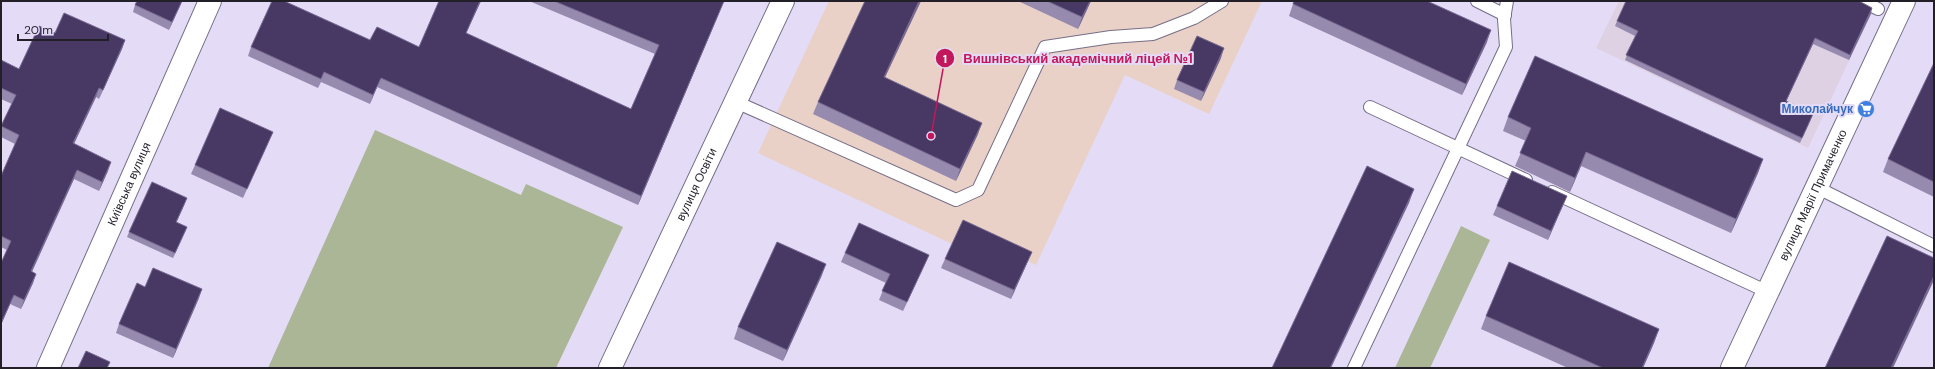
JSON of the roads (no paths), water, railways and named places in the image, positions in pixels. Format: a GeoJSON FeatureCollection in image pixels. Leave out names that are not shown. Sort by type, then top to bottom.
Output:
{"type":"FeatureCollection","features":[{"type":"Feature","properties":{"kind":"street","name":"Київська вулиця"},"geometry":{"type":"LineString","coordinates":[[48,368],[210,1]]}},
{"type":"Feature","properties":{"kind":"street","name":"вулиця Освіти"},"geometry":{"type":"LineString","coordinates":[[610,368],[783,1]]}},
{"type":"Feature","properties":{"kind":"street","name":"вулиця Марії Примаченко"},"geometry":{"type":"LineString","coordinates":[[1732,368],[1904,1]]}},
{"type":"Feature","properties":{"kind":"lane"},"geometry":{"type":"LineString","coordinates":[[736,102],[956,200],[978,190],[1045,47],[1111,37],[1154,34],[1194,18],[1222,1]]}},
{"type":"Feature","properties":{"kind":"lane"},"geometry":{"type":"LineString","coordinates":[[1476,1],[1505,15]]}},
{"type":"Feature","properties":{"kind":"lane"},"geometry":{"type":"LineString","coordinates":[[1354,368],[1506,47],[1504,19],[1507,1]]}},
{"type":"Feature","properties":{"kind":"lane"},"geometry":{"type":"LineString","coordinates":[[1862,1],[1878,8]]}},
{"type":"Feature","properties":{"kind":"lane"},"geometry":{"type":"LineString","coordinates":[[1370,107],[1768,292]]}},
{"type":"Feature","properties":{"kind":"lane"},"geometry":{"type":"LineString","coordinates":[[1816,187],[1934,246]]}},
{"type":"Feature","properties":{"kind":"place","name":"Миколайчук"},"geometry":{"type":"Point","coordinates":[1866,109]}},
{"type":"Feature","properties":{"kind":"place","name":"Вишнівський академічний ліцей №1"},"geometry":{"type":"Point","coordinates":[931,136]}}]}
